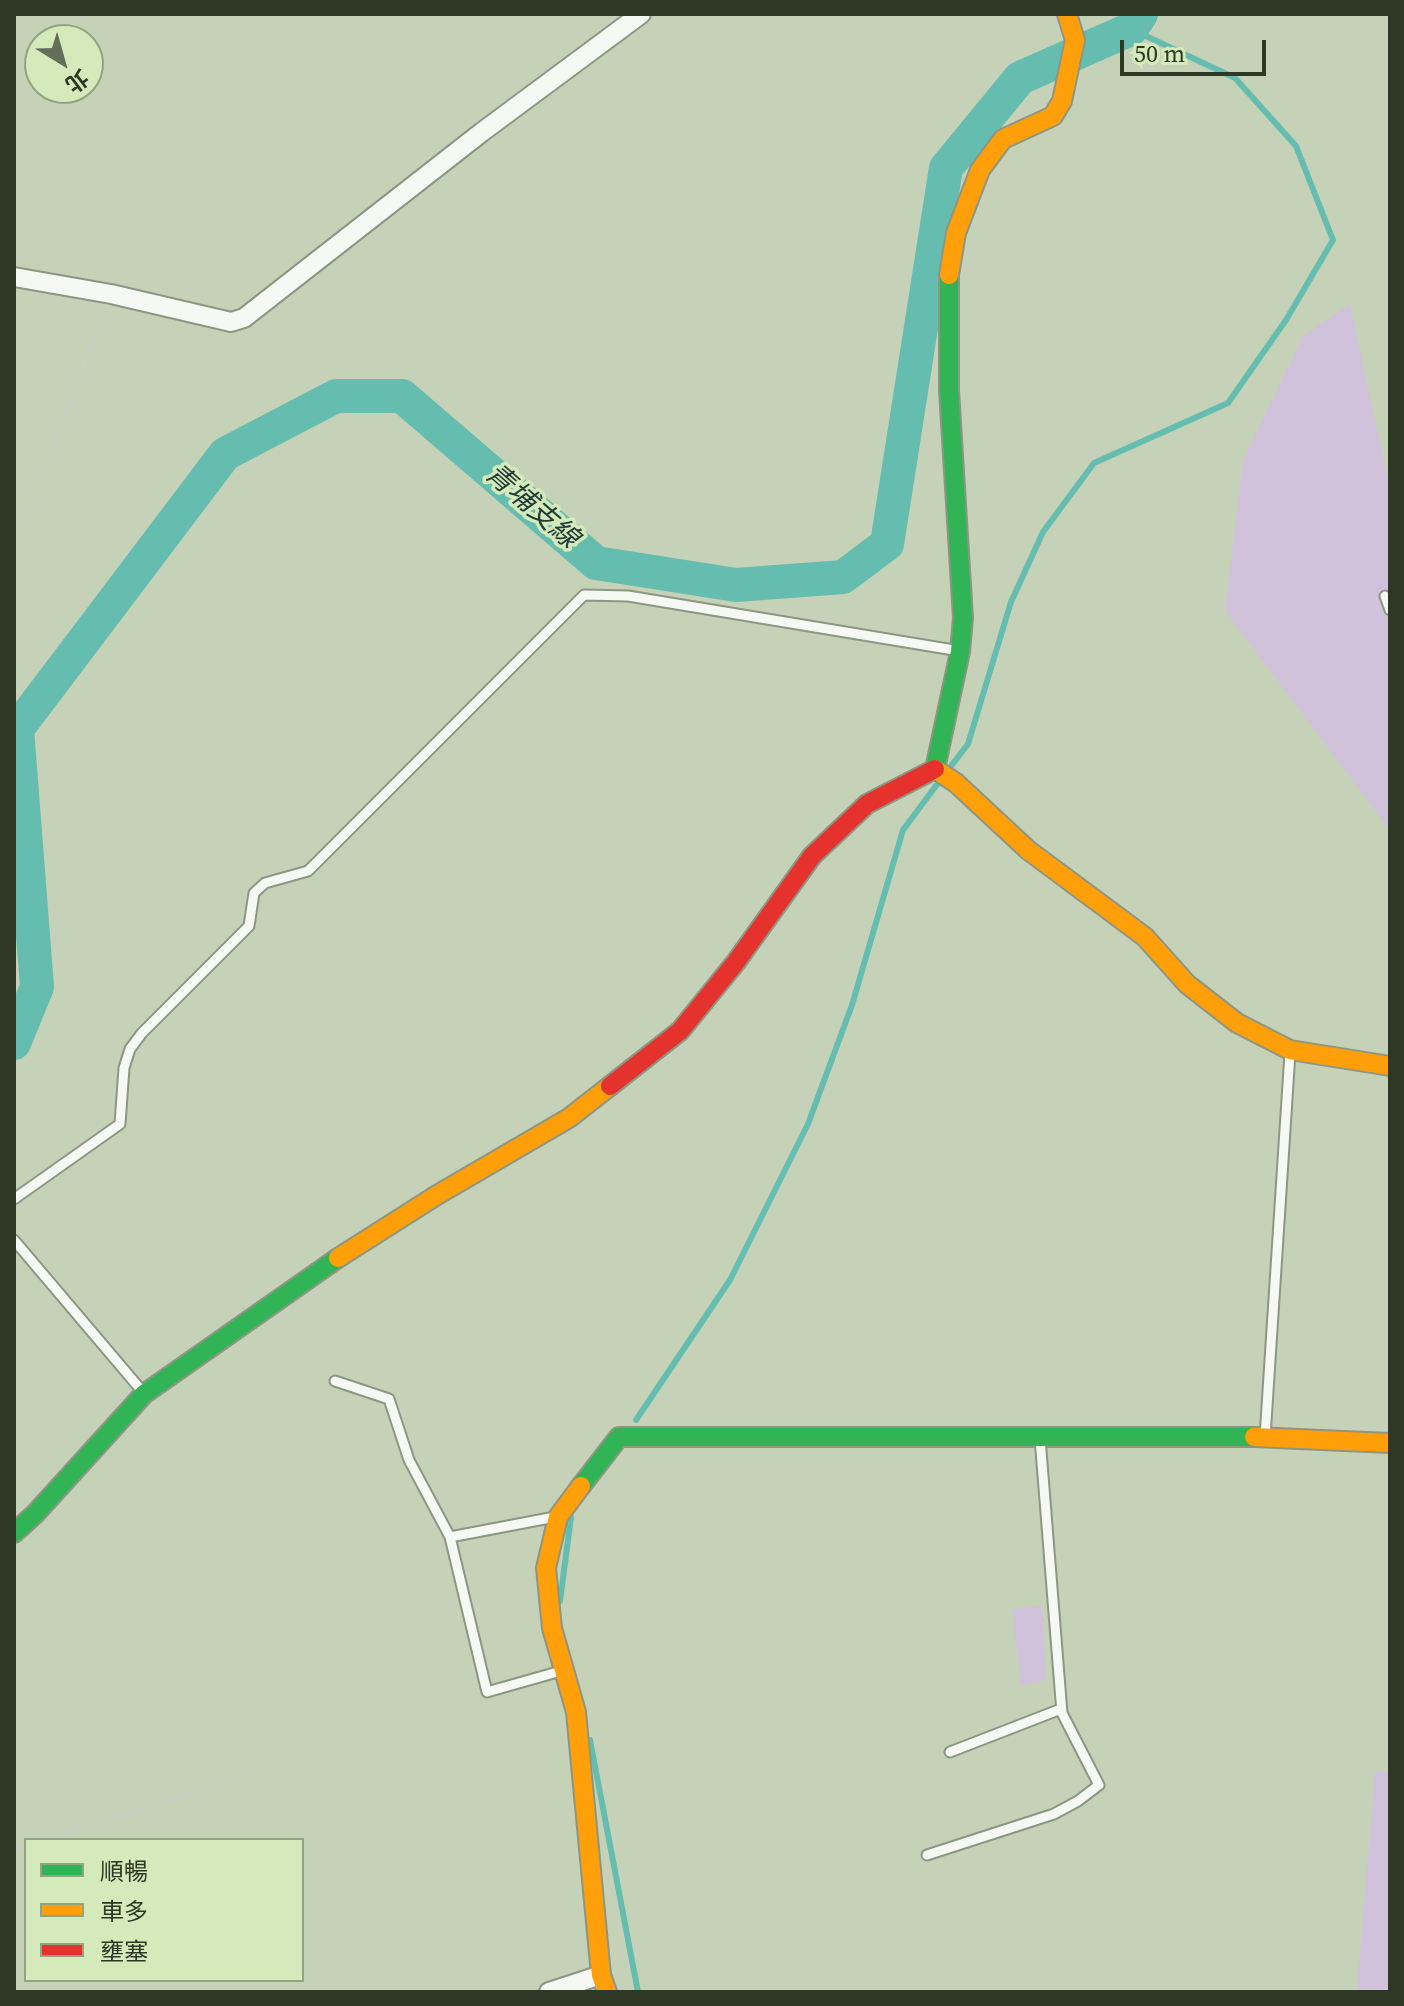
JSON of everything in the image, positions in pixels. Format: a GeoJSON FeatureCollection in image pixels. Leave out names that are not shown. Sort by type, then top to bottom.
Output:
{"type":"FeatureCollection","features":[{"type":"Feature","properties":{"kind":"street"},"geometry":{"type":"LineString","coordinates":[[14,277],[111,294],[231,322],[244,318],[482,132],[641,14]]}},
{"type":"Feature","properties":{"kind":"street"},"geometry":{"type":"LineString","coordinates":[[935,769],[960,652],[963,618],[949,390],[947,287],[956,233],[980,170],[1003,139],[1053,116],[1063,98],[1074,43],[1067,14]]}},
{"type":"Feature","properties":{"kind":"street"},"geometry":{"type":"LineString","coordinates":[[935,769],[956,783],[1028,850],[1145,937],[1187,984],[1237,1023],[1290,1050],[1390,1066]]}},
{"type":"Feature","properties":{"kind":"street"},"geometry":{"type":"LineString","coordinates":[[14,1533],[144,1394],[305,1279],[437,1195],[569,1118],[668,1041],[680,1031],[736,962],[812,856],[867,804],[935,769]]}},
{"type":"Feature","properties":{"kind":"street"},"geometry":{"type":"LineString","coordinates":[[549,1992],[604,1984],[576,1712],[552,1628],[546,1568],[558,1517],[619,1437],[1265,1437],[1390,1443]]}},
{"type":"Feature","properties":{"kind":"lane"},"geometry":{"type":"LineString","coordinates":[[14,1199],[120,1124],[124,1068],[130,1049],[142,1033],[249,926],[254,893],[265,883],[308,871],[584,595],[628,596],[960,652]]}},
{"type":"Feature","properties":{"kind":"lane"},"geometry":{"type":"LineString","coordinates":[[1385,596],[1390,610]]}},
{"type":"Feature","properties":{"kind":"lane"},"geometry":{"type":"LineString","coordinates":[[1265,1437],[1290,1050]]}},
{"type":"Feature","properties":{"kind":"lane"},"geometry":{"type":"LineString","coordinates":[[14,1240],[144,1394]]}},
{"type":"Feature","properties":{"kind":"lane"},"geometry":{"type":"LineString","coordinates":[[335,1381],[389,1399],[409,1460],[450,1537],[487,1692],[564,1670]]}},
{"type":"Feature","properties":{"kind":"lane"},"geometry":{"type":"LineString","coordinates":[[927,1855],[1054,1814],[1099,1785],[1061,1709],[1040,1438]]}},
{"type":"Feature","properties":{"kind":"lane"},"geometry":{"type":"LineString","coordinates":[[450,1537],[558,1517]]}},
{"type":"Feature","properties":{"kind":"lane"},"geometry":{"type":"LineString","coordinates":[[950,1752],[1061,1709]]}},
{"type":"Feature","properties":{"kind":"path"},"geometry":{"type":"LineString","coordinates":[[14,522],[36,491],[111,294]]}},
{"type":"Feature","properties":{"kind":"path"},"geometry":{"type":"LineString","coordinates":[[50,1838],[256,1773]]}},
{"type":"Feature","properties":{"kind":"shaded area"},"geometry":{"type":"Polygon","coordinates":[[[1350,304],[1390,489],[1390,830],[1225,611],[1243,461],[1303,336],[1350,304]]]}},
{"type":"Feature","properties":{"kind":"shaded area"},"geometry":{"type":"Polygon","coordinates":[[[1042,1606],[1046,1680],[1021,1686],[1012,1609],[1042,1606]]]}},
{"type":"Feature","properties":{"kind":"shaded area"},"geometry":{"type":"Polygon","coordinates":[[[1375,1771],[1390,1772],[1390,1992],[1357,1992],[1375,1771]]]}},
{"type":"Feature","properties":{"kind":"waterway","name":"青埔支線"},"geometry":{"type":"LineString","coordinates":[[14,1043],[37,987],[17,729],[225,454],[336,396],[402,396],[596,563],[736,585],[843,577],[887,544],[946,168],[1020,78],[1131,29],[1141,14]]}},
{"type":"Feature","properties":{"kind":"waterway"},"geometry":{"type":"LineString","coordinates":[[948,770],[968,744],[1011,602],[1043,532],[1094,463],[1228,403],[1286,320],[1333,240],[1296,146],[1235,78],[1131,29]]}},
{"type":"Feature","properties":{"kind":"waterway"},"geometry":{"type":"LineString","coordinates":[[636,1420],[730,1280],[808,1124],[852,1005],[903,830],[941,779]]}},
{"type":"Feature","properties":{"kind":"waterway"},"geometry":{"type":"LineString","coordinates":[[560,1601],[571,1517]]}},
{"type":"Feature","properties":{"kind":"waterway"},"geometry":{"type":"LineString","coordinates":[[590,1740],[638,1992]]}},
{"type":"Feature","properties":{"kind":"traffic: fast"},"geometry":{"type":"LineString","coordinates":[[935,769],[960,652],[963,618],[949,390],[949,275]]}},
{"type":"Feature","properties":{"kind":"traffic: fast"},"geometry":{"type":"LineString","coordinates":[[14,1533],[144,1394],[338,1258]]}},
{"type":"Feature","properties":{"kind":"traffic: fast"},"geometry":{"type":"LineString","coordinates":[[581,1486],[619,1437],[1254,1437]]}},
{"type":"Feature","properties":{"kind":"traffic: slow"},"geometry":{"type":"LineString","coordinates":[[949,275],[956,233],[980,170],[1003,139],[1053,116],[1062,101],[1075,40],[1067,14]]}},
{"type":"Feature","properties":{"kind":"traffic: slow"},"geometry":{"type":"LineString","coordinates":[[935,769],[956,783],[1028,850],[1145,937],[1187,984],[1237,1023],[1290,1050],[1390,1066]]}},
{"type":"Feature","properties":{"kind":"traffic: slow"},"geometry":{"type":"LineString","coordinates":[[338,1258],[437,1195],[569,1118],[610,1086]]}},
{"type":"Feature","properties":{"kind":"traffic: slow"},"geometry":{"type":"LineString","coordinates":[[1254,1437],[1390,1443]]}},
{"type":"Feature","properties":{"kind":"traffic: slow"},"geometry":{"type":"LineString","coordinates":[[581,1486],[558,1517],[546,1568],[552,1628],[576,1712],[601,1975],[607,1992]]}},
{"type":"Feature","properties":{"kind":"traffic: jam"},"geometry":{"type":"LineString","coordinates":[[610,1086],[680,1031],[736,962],[812,856],[867,804],[935,769]]}}]}
